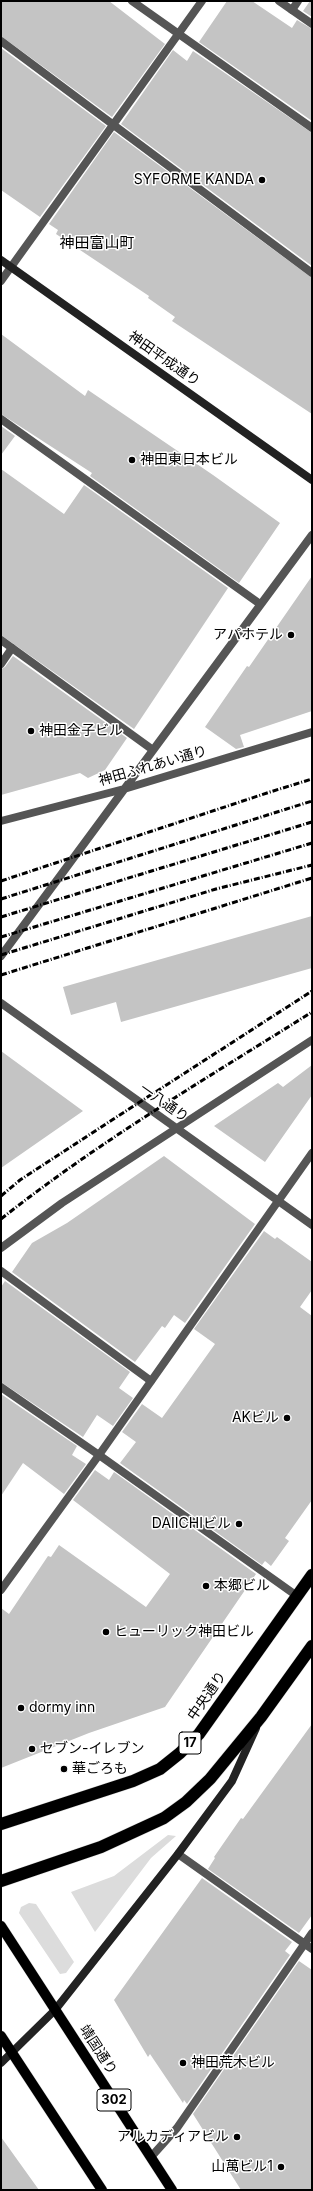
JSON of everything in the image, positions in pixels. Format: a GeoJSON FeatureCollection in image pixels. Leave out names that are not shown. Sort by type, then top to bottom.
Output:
{"type":"FeatureCollection","features":[{"type":"Feature","properties":{"kind":"highway","name":"中央通り"},"geometry":{"type":"LineString","coordinates":[[1,1824],[133,1781],[160,1769],[180,1754],[199,1734],[312,1575]]}},
{"type":"Feature","properties":{"kind":"highway"},"geometry":{"type":"LineString","coordinates":[[1,1881],[101,1847],[164,1818],[186,1802],[210,1779],[261,1717],[312,1646]]}},
{"type":"Feature","properties":{"kind":"main road","name":"靖国通り"},"geometry":{"type":"LineString","coordinates":[[1,1926],[172,2190]]}},
{"type":"Feature","properties":{"kind":"main road"},"geometry":{"type":"LineString","coordinates":[[1,2036],[102,2190]]}},
{"type":"Feature","properties":{"kind":"street"},"geometry":{"type":"LineString","coordinates":[[132,1],[178,35],[312,128]]}},
{"type":"Feature","properties":{"kind":"street"},"geometry":{"type":"LineString","coordinates":[[1,281],[202,1]]}},
{"type":"Feature","properties":{"kind":"street"},"geometry":{"type":"LineString","coordinates":[[279,1],[312,24]]}},
{"type":"Feature","properties":{"kind":"street"},"geometry":{"type":"LineString","coordinates":[[292,10],[298,1]]}},
{"type":"Feature","properties":{"kind":"street"},"geometry":{"type":"LineString","coordinates":[[1,41],[312,273]]}},
{"type":"Feature","properties":{"kind":"street","name":"神田平成通り"},"geometry":{"type":"LineString","coordinates":[[1,260],[312,480]]}},
{"type":"Feature","properties":{"kind":"street"},"geometry":{"type":"LineString","coordinates":[[1,420],[260,604]]}},
{"type":"Feature","properties":{"kind":"street"},"geometry":{"type":"LineString","coordinates":[[1,956],[260,604],[312,536]]}},
{"type":"Feature","properties":{"kind":"street"},"geometry":{"type":"LineString","coordinates":[[1,640],[153,750]]}},
{"type":"Feature","properties":{"kind":"street"},"geometry":{"type":"LineString","coordinates":[[1,664],[12,648]]}},
{"type":"Feature","properties":{"kind":"street","name":"神田ふれあい通り"},"geometry":{"type":"LineString","coordinates":[[1,821],[124,789],[312,732]]}},
{"type":"Feature","properties":{"kind":"street","name":"一八通り"},"geometry":{"type":"LineString","coordinates":[[1,1003],[312,1224]]}},
{"type":"Feature","properties":{"kind":"street"},"geometry":{"type":"LineString","coordinates":[[1,1248],[62,1203],[312,1040]]}},
{"type":"Feature","properties":{"kind":"street"},"geometry":{"type":"LineString","coordinates":[[1,1590],[99,1455],[312,1153]]}},
{"type":"Feature","properties":{"kind":"street"},"geometry":{"type":"LineString","coordinates":[[1,1272],[151,1381]]}},
{"type":"Feature","properties":{"kind":"street"},"geometry":{"type":"LineString","coordinates":[[1,1387],[297,1596]]}},
{"type":"Feature","properties":{"kind":"street"},"geometry":{"type":"LineString","coordinates":[[1,2063],[55,2010],[178,1854],[232,1781],[261,1717]]}},
{"type":"Feature","properties":{"kind":"street"},"geometry":{"type":"LineString","coordinates":[[178,1854],[312,1949]]}},
{"type":"Feature","properties":{"kind":"street"},"geometry":{"type":"LineString","coordinates":[[151,2157],[177,2128],[312,1933]]}},
{"type":"Feature","properties":{"kind":"shaded area"},"geometry":{"type":"Polygon","coordinates":[[[168,1835],[176,1836],[151,1858],[95,1932],[71,1892],[114,1876],[168,1835]]]}},
{"type":"Feature","properties":{"kind":"shaded area"},"geometry":{"type":"Polygon","coordinates":[[[29,1903],[36,1904],[74,1962],[66,1973],[60,1974],[19,1913],[21,1907],[29,1903]]]}},
{"type":"Feature","properties":{"kind":"building"},"geometry":{"type":"Polygon","coordinates":[[[1,1],[109,1],[165,44],[112,117],[1,36],[1,1]]]}},
{"type":"Feature","properties":{"kind":"building"},"geometry":{"type":"Polygon","coordinates":[[[227,1],[252,1],[292,28],[297,20],[312,29],[312,121],[199,42],[227,1]]]}},
{"type":"Feature","properties":{"kind":"building"},"geometry":{"type":"Polygon","coordinates":[[[310,1],[312,1],[312,17],[303,11],[310,1]]]}},
{"type":"Feature","properties":{"kind":"building"},"geometry":{"type":"Polygon","coordinates":[[[1,48],[106,126],[40,217],[1,190],[1,48]]]}},
{"type":"Feature","properties":{"kind":"building"},"geometry":{"type":"Polygon","coordinates":[[[173,50],[187,61],[193,51],[312,133],[312,266],[121,124],[173,50]]]}},
{"type":"Feature","properties":{"kind":"building"},"geometry":{"type":"Polygon","coordinates":[[[114,132],[312,278],[312,414],[172,321],[175,317],[148,298],[149,296],[56,234],[58,230],[49,224],[114,132]]]}},
{"type":"Feature","properties":{"kind":"building"},"geometry":{"type":"Polygon","coordinates":[[[1,334],[85,396],[88,390],[213,475],[280,523],[239,583],[90,476],[92,473],[1,414],[1,334]]]}},
{"type":"Feature","properties":{"kind":"building"},"geometry":{"type":"Polygon","coordinates":[[[1,426],[15,436],[1,455],[1,426]]]}},
{"type":"Feature","properties":{"kind":"building"},"geometry":{"type":"Polygon","coordinates":[[[1,469],[64,514],[84,485],[228,588],[134,729],[1,635],[1,469]]]}},
{"type":"Feature","properties":{"kind":"building"},"geometry":{"type":"Polygon","coordinates":[[[312,576],[312,711],[240,735],[244,747],[236,749],[205,727],[247,666],[249,667],[312,576]]]}},
{"type":"Feature","properties":{"kind":"building","name":"神田金子ビル"},"geometry":{"type":"Polygon","coordinates":[[[13,656],[127,738],[105,770],[88,778],[80,773],[1,795],[1,669],[5,667],[13,656]]]}},
{"type":"Feature","properties":{"kind":"building"},"geometry":{"type":"Polygon","coordinates":[[[312,916],[312,968],[121,1022],[116,1002],[71,1015],[63,987],[312,916]]]}},
{"type":"Feature","properties":{"kind":"building"},"geometry":{"type":"Polygon","coordinates":[[[1,1051],[83,1111],[1,1168],[1,1051]]]}},
{"type":"Feature","properties":{"kind":"building"},"geometry":{"type":"Polygon","coordinates":[[[312,1065],[312,1095],[265,1162],[214,1126],[278,1083],[283,1087],[312,1065]]]}},
{"type":"Feature","properties":{"kind":"building"},"geometry":{"type":"Polygon","coordinates":[[[164,1156],[255,1224],[185,1323],[174,1315],[165,1328],[162,1326],[135,1362],[12,1272],[32,1243],[67,1223],[164,1156]]]}},
{"type":"Feature","properties":{"kind":"building"},"geometry":{"type":"Polygon","coordinates":[[[264,1231],[275,1239],[277,1237],[312,1262],[312,1290],[300,1307],[312,1316],[312,1500],[285,1538],[289,1541],[271,1566],[265,1561],[262,1565],[120,1463],[136,1442],[122,1432],[142,1404],[162,1418],[215,1344],[194,1329],[264,1231]]]}},
{"type":"Feature","properties":{"kind":"building"},"geometry":{"type":"Polygon","coordinates":[[[5,1281],[130,1372],[119,1388],[133,1398],[113,1426],[97,1415],[83,1437],[1,1382],[1,1287],[5,1281]]]}},
{"type":"Feature","properties":{"kind":"building"},"geometry":{"type":"Polygon","coordinates":[[[1,1394],[77,1446],[72,1455],[86,1464],[64,1494],[23,1463],[1,1496],[1,1394]]]}},
{"type":"Feature","properties":{"kind":"building"},"geometry":{"type":"Polygon","coordinates":[[[95,1470],[109,1480],[114,1472],[256,1574],[165,1707],[89,1733],[1,1768],[1,1608],[9,1614],[48,1556],[51,1557],[59,1545],[146,1607],[170,1574],[73,1500],[95,1470]]]}},
{"type":"Feature","properties":{"kind":"building"},"geometry":{"type":"Polygon","coordinates":[[[312,1724],[312,1915],[299,1933],[208,1869],[215,1858],[214,1857],[241,1818],[243,1819],[312,1724]]]}},
{"type":"Feature","properties":{"kind":"building"},"geometry":{"type":"Polygon","coordinates":[[[202,1878],[292,1942],[285,1951],[290,1955],[187,2104],[184,2100],[183,2103],[150,2054],[148,2057],[114,2000],[202,1878]]]}},
{"type":"Feature","properties":{"kind":"building"},"geometry":{"type":"Polygon","coordinates":[[[299,1961],[312,1970],[312,2190],[241,2190],[193,2114],[299,1961]]]}},
{"type":"Feature","properties":{"kind":"building"},"geometry":{"type":"Polygon","coordinates":[[[1,2137],[39,2190],[1,2190],[1,2137]]]}},
{"type":"Feature","properties":{"kind":"railway"},"geometry":{"type":"LineString","coordinates":[[1,881],[312,779]]}},
{"type":"Feature","properties":{"kind":"railway"},"geometry":{"type":"LineString","coordinates":[[1,899],[312,801]]}},
{"type":"Feature","properties":{"kind":"railway"},"geometry":{"type":"LineString","coordinates":[[1,917],[312,822]]}},
{"type":"Feature","properties":{"kind":"railway"},"geometry":{"type":"LineString","coordinates":[[1,937],[312,843]]}},
{"type":"Feature","properties":{"kind":"railway"},"geometry":{"type":"LineString","coordinates":[[1,955],[216,889],[312,865]]}},
{"type":"Feature","properties":{"kind":"railway"},"geometry":{"type":"LineString","coordinates":[[1,975],[312,878]]}},
{"type":"Feature","properties":{"kind":"railway"},"geometry":{"type":"LineString","coordinates":[[1,1196],[20,1180],[312,991]]}},
{"type":"Feature","properties":{"kind":"railway"},"geometry":{"type":"LineString","coordinates":[[1,1219],[76,1163],[114,1137],[312,1012]]}},
{"type":"Feature","properties":{"kind":"place","name":"SYFORME KANDA"},"geometry":{"type":"Point","coordinates":[262,180]}},
{"type":"Feature","properties":{"kind":"place","name":"神田東日本ビル"},"geometry":{"type":"Point","coordinates":[132,460]}},
{"type":"Feature","properties":{"kind":"place","name":"アパホテル"},"geometry":{"type":"Point","coordinates":[291,635]}},
{"type":"Feature","properties":{"kind":"place","name":"神田金子ビル"},"geometry":{"type":"Point","coordinates":[31,731]}},
{"type":"Feature","properties":{"kind":"place","name":"AKビル"},"geometry":{"type":"Point","coordinates":[287,1418]}},
{"type":"Feature","properties":{"kind":"place","name":"DAIICHIビル"},"geometry":{"type":"Point","coordinates":[239,1524]}},
{"type":"Feature","properties":{"kind":"place","name":"本郷ビル"},"geometry":{"type":"Point","coordinates":[206,1586]}},
{"type":"Feature","properties":{"kind":"place","name":"ヒューリック神田ビル"},"geometry":{"type":"Point","coordinates":[106,1632]}},
{"type":"Feature","properties":{"kind":"place","name":"dormy inn"},"geometry":{"type":"Point","coordinates":[21,1708]}},
{"type":"Feature","properties":{"kind":"place","name":"セブン-イレブン"},"geometry":{"type":"Point","coordinates":[32,1749]}},
{"type":"Feature","properties":{"kind":"place","name":"華ごろも"},"geometry":{"type":"Point","coordinates":[64,1769]}},
{"type":"Feature","properties":{"kind":"place","name":"神田荒木ビル"},"geometry":{"type":"Point","coordinates":[183,2063]}},
{"type":"Feature","properties":{"kind":"place","name":"アルカディアビル"},"geometry":{"type":"Point","coordinates":[237,2137]}},
{"type":"Feature","properties":{"kind":"place","name":"山萬ビル1"},"geometry":{"type":"Point","coordinates":[281,2167]}},
{"type":"Feature","properties":{"kind":"district","name":"神田富山町"},"geometry":{"type":"Point","coordinates":[97,243]}}]}
